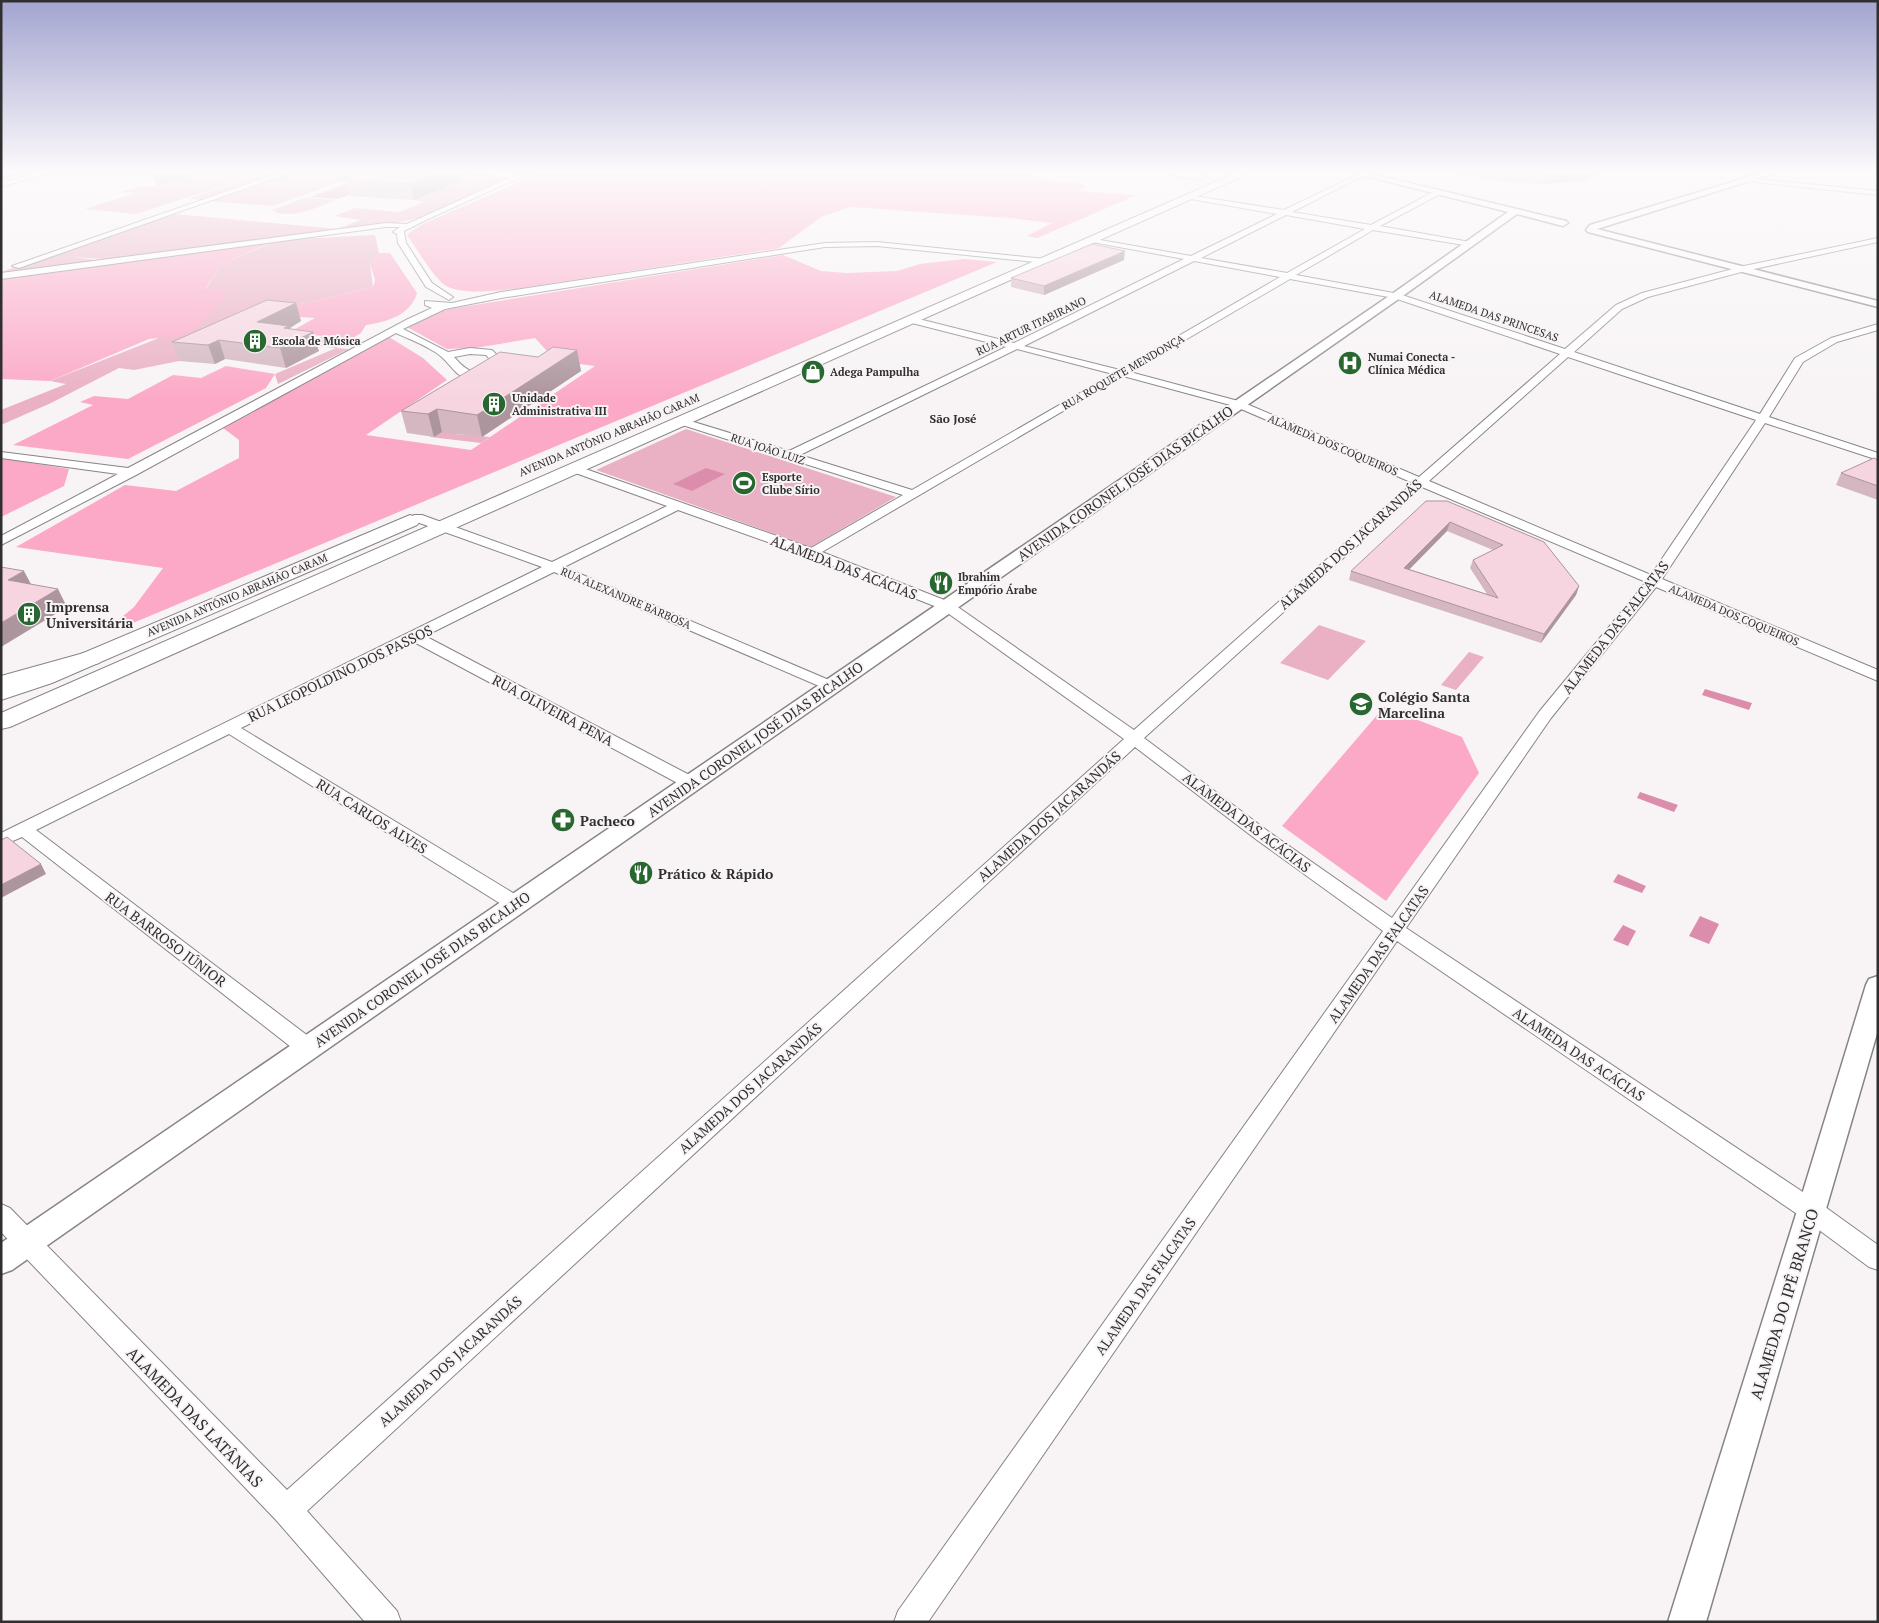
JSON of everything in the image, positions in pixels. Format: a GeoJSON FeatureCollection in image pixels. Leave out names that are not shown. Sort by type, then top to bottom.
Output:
{"type":"FeatureCollection","features":[{"type":"Feature","properties":{"kind":"main road","name":"AVENIDA ANTÔNIO ABRAHÃO CARAM"},"geometry":{"type":"LineString","coordinates":[[723,386],[1015,258],[1042,254],[1064,248]]}},
{"type":"Feature","properties":{"kind":"main road","name":"AVENIDA ANTÔNIO ABRAHÃO CARAM"},"geometry":{"type":"LineString","coordinates":[[1,722],[574,469],[676,412],[807,366],[911,320],[1042,254]]}},
{"type":"Feature","properties":{"kind":"main road"},"geometry":{"type":"LineString","coordinates":[[784,360],[807,366]]}},
{"type":"Feature","properties":{"kind":"main road","name":"AVENIDA ANTÔNIO ABRAHÃO CARAM"},"geometry":{"type":"LineString","coordinates":[[1,693],[44,678],[426,514]]}},
{"type":"Feature","properties":{"kind":"main road"},"geometry":{"type":"LineString","coordinates":[[1,684],[91,658]]}},
{"type":"Feature","properties":{"kind":"main road","name":"AVENIDA ANTÔNIO ABRAHÃO CARAM"},"geometry":{"type":"LineString","coordinates":[[1,716],[63,695]]}},
{"type":"Feature","properties":{"kind":"street"},"geometry":{"type":"LineString","coordinates":[[10,259],[43,248]]}},
{"type":"Feature","properties":{"kind":"street"},"geometry":{"type":"LineString","coordinates":[[1,272],[70,248]]}},
{"type":"Feature","properties":{"kind":"street"},"geometry":{"type":"LineString","coordinates":[[1,276],[216,248]]}},
{"type":"Feature","properties":{"kind":"street"},"geometry":{"type":"LineString","coordinates":[[405,248],[429,286],[454,299]]}},
{"type":"Feature","properties":{"kind":"street"},"geometry":{"type":"LineString","coordinates":[[411,321],[429,302],[500,295],[807,248]]}},
{"type":"Feature","properties":{"kind":"street"},"geometry":{"type":"LineString","coordinates":[[914,248],[1015,258]]}},
{"type":"Feature","properties":{"kind":"street","name":"ALAMEDA DAS PRINCESAS"},"geometry":{"type":"LineString","coordinates":[[1136,248],[1396,296],[1878,457]]}},
{"type":"Feature","properties":{"kind":"street","name":"RUA ARTUR ITABIRANO"},"geometry":{"type":"LineString","coordinates":[[788,456],[1214,248]]}},
{"type":"Feature","properties":{"kind":"street","name":"RUA ROQUETE MENDONÇA"},"geometry":{"type":"LineString","coordinates":[[812,553],[1337,248]]}},
{"type":"Feature","properties":{"kind":"street","name":"AVENIDA CORONEL JOSÉ DIAS BICALHO"},"geometry":{"type":"LineString","coordinates":[[1,1260],[1465,248]]}},
{"type":"Feature","properties":{"kind":"street"},"geometry":{"type":"LineString","coordinates":[[1659,248],[1878,304]]}},
{"type":"Feature","properties":{"kind":"street","name":"ALAMEDA DOS JACARANDÁS"},"geometry":{"type":"LineString","coordinates":[[286,1510],[1134,738],[1420,481],[1619,307],[1646,295],[1843,248]]}},
{"type":"Feature","properties":{"kind":"street"},"geometry":{"type":"LineString","coordinates":[[28,253],[111,262]]}},
{"type":"Feature","properties":{"kind":"street"},"geometry":{"type":"LineString","coordinates":[[429,286],[429,302],[432,306],[442,307]]}},
{"type":"Feature","properties":{"kind":"street"},"geometry":{"type":"LineString","coordinates":[[1,541],[454,299]]}},
{"type":"Feature","properties":{"kind":"street","name":"ALAMEDA DOS COQUEIROS"},"geometry":{"type":"LineString","coordinates":[[911,320],[1238,404],[1878,676]]}},
{"type":"Feature","properties":{"kind":"street","name":"ALAMEDA DAS FALCATAS"},"geometry":{"type":"LineString","coordinates":[[909,1622],[1545,715],[1654,581],[1799,360],[1834,340],[1878,327]]}},
{"type":"Feature","properties":{"kind":"street"},"geometry":{"type":"LineString","coordinates":[[396,329],[446,355],[465,374],[488,375],[503,367],[489,352],[470,351],[446,355]]}},
{"type":"Feature","properties":{"kind":"street","name":"RUA JOÃO LUIZ"},"geometry":{"type":"LineString","coordinates":[[676,412],[788,456],[913,494]]}},
{"type":"Feature","properties":{"kind":"street"},"geometry":{"type":"LineString","coordinates":[[1,455],[132,472]]}},
{"type":"Feature","properties":{"kind":"street","name":"ALAMEDA DAS ACÁCIAS"},"geometry":{"type":"LineString","coordinates":[[574,469],[812,553],[947,606],[1134,738],[1262,836],[1395,930],[1812,1211],[1878,1259]]}},
{"type":"Feature","properties":{"kind":"street","name":"RUA LEOPOLDINO DOS PASSOS"},"geometry":{"type":"LineString","coordinates":[[1,840],[678,506]]}},
{"type":"Feature","properties":{"kind":"street","name":"RUA ALEXANDRE BARBOSA"},"geometry":{"type":"LineString","coordinates":[[426,514],[442,528],[554,567],[831,686]]}},
{"type":"Feature","properties":{"kind":"street","name":"RUA OLIVEIRA PENA"},"geometry":{"type":"LineString","coordinates":[[414,636],[691,783]]}},
{"type":"Feature","properties":{"kind":"street","name":"RUA CARLOS ALVES"},"geometry":{"type":"LineString","coordinates":[[229,727],[516,904]]}},
{"type":"Feature","properties":{"kind":"street","name":"RUA BARROSO JÚNIOR"},"geometry":{"type":"LineString","coordinates":[[23,829],[308,1048]]}},
{"type":"Feature","properties":{"kind":"street","name":"ALAMEDA DO IPÊ BRANCO"},"geometry":{"type":"LineString","coordinates":[[1687,1622],[1812,1211],[1878,985]]}},
{"type":"Feature","properties":{"kind":"street","name":"ALAMEDA DAS LATÂNIAS"},"geometry":{"type":"LineString","coordinates":[[1,1215],[286,1510],[386,1622]]}},
{"type":"Feature","properties":{"kind":"shaded area"},"geometry":{"type":"Polygon","coordinates":[[[78,248],[210,248],[116,260],[73,257],[111,262],[1,276],[1,272],[49,255],[54,256],[78,248]]]}},
{"type":"Feature","properties":{"kind":"shaded area"},"geometry":{"type":"Polygon","coordinates":[[[228,248],[259,248],[222,264],[205,289],[228,291],[218,306],[194,330],[181,336],[149,339],[50,381],[1,379],[1,277],[228,248]]]}},
{"type":"Feature","properties":{"kind":"shaded area"},"geometry":{"type":"Polygon","coordinates":[[[260,248],[378,248],[379,253],[370,264],[373,287],[306,303],[258,309],[226,347],[179,361],[134,370],[119,368],[51,403],[1,425],[1,410],[66,384],[50,381],[164,336],[181,336],[228,292],[205,290],[222,264],[260,248]]]}},
{"type":"Feature","properties":{"kind":"shaded area"},"geometry":{"type":"Polygon","coordinates":[[[415,248],[779,248],[516,289],[477,292],[456,290],[448,287],[436,277],[415,248]]]}},
{"type":"Feature","properties":{"kind":"shaded area"},"geometry":{"type":"Polygon","coordinates":[[[379,253],[390,253],[417,293],[414,301],[404,312],[382,322],[366,325],[361,333],[336,348],[309,345],[322,336],[288,333],[315,318],[272,315],[258,309],[306,303],[373,287],[375,280],[370,264],[379,253]]]}},
{"type":"Feature","properties":{"kind":"shaded area"},"geometry":{"type":"Polygon","coordinates":[[[783,255],[821,271],[847,273],[897,271],[920,264],[964,259],[997,262],[121,628],[116,622],[134,607],[163,568],[16,547],[125,485],[176,491],[239,458],[239,440],[223,428],[389,337],[423,358],[447,380],[366,435],[471,450],[595,366],[556,361],[535,338],[475,348],[447,349],[407,327],[433,314],[449,309],[783,255]]]}},
{"type":"Feature","properties":{"kind":"shaded area"},"geometry":{"type":"Polygon","coordinates":[[[336,348],[349,349],[278,384],[275,374],[336,348]]]}},
{"type":"Feature","properties":{"kind":"shaded area"},"geometry":{"type":"Polygon","coordinates":[[[226,366],[275,374],[266,388],[128,459],[13,445],[93,405],[80,402],[94,396],[128,399],[173,375],[201,378],[226,366]]]}},
{"type":"Feature","properties":{"kind":"shaded area"},"geometry":{"type":"Polygon","coordinates":[[[482,406],[456,434],[490,437],[481,443],[430,437],[482,406]]]}},
{"type":"Feature","properties":{"kind":"shaded area","name":"Esporte Clube Sírio"},"geometry":{"type":"Polygon","coordinates":[[[686,429],[896,497],[811,547],[596,470],[686,429]]]}},
{"type":"Feature","properties":{"kind":"shaded area"},"geometry":{"type":"Polygon","coordinates":[[[1,458],[69,469],[64,486],[1,517],[1,458]]]}},
{"type":"Feature","properties":{"kind":"shaded area"},"geometry":{"type":"Polygon","coordinates":[[[706,468],[725,474],[692,491],[673,484],[706,468]]]}},
{"type":"Feature","properties":{"kind":"shaded area"},"geometry":{"type":"Polygon","coordinates":[[[1319,625],[1366,641],[1328,680],[1280,663],[1319,625]]]}},
{"type":"Feature","properties":{"kind":"shaded area"},"geometry":{"type":"Polygon","coordinates":[[[1469,652],[1484,657],[1456,690],[1441,685],[1469,652]]]}},
{"type":"Feature","properties":{"kind":"shaded area"},"geometry":{"type":"Polygon","coordinates":[[[1705,689],[1752,703],[1749,710],[1702,695],[1705,689]]]}},
{"type":"Feature","properties":{"kind":"shaded area"},"geometry":{"type":"Polygon","coordinates":[[[1384,707],[1462,737],[1479,773],[1386,901],[1282,826],[1384,707]]]}},
{"type":"Feature","properties":{"kind":"shaded area"},"geometry":{"type":"Polygon","coordinates":[[[1640,792],[1678,805],[1674,812],[1637,798],[1640,792]]]}},
{"type":"Feature","properties":{"kind":"shaded area"},"geometry":{"type":"Polygon","coordinates":[[[1618,874],[1646,886],[1642,893],[1613,882],[1618,874]]]}},
{"type":"Feature","properties":{"kind":"shaded area"},"geometry":{"type":"Polygon","coordinates":[[[1700,916],[1719,924],[1709,944],[1689,936],[1700,916]]]}},
{"type":"Feature","properties":{"kind":"shaded area"},"geometry":{"type":"Polygon","coordinates":[[[1623,925],[1636,931],[1628,946],[1613,940],[1623,925]]]}},
{"type":"Feature","properties":{"kind":"building"},"geometry":{"type":"Polygon","coordinates":[[[1083,248],[1110,248],[1125,251],[1044,286],[1011,278],[1083,248]]]}},
{"type":"Feature","properties":{"kind":"building"},"geometry":{"type":"Polygon","coordinates":[[[267,300],[296,303],[257,322],[289,326],[284,328],[313,332],[280,348],[219,340],[208,345],[172,342],[267,300]]]}},
{"type":"Feature","properties":{"kind":"building"},"geometry":{"type":"Polygon","coordinates":[[[553,347],[577,350],[477,415],[437,409],[428,414],[401,411],[500,352],[538,357],[553,347]]]}},
{"type":"Feature","properties":{"kind":"building"},"geometry":{"type":"Polygon","coordinates":[[[1874,458],[1878,460],[1878,486],[1841,473],[1874,458]]]}},
{"type":"Feature","properties":{"kind":"building"},"geometry":{"type":"Polygon","coordinates":[[[1426,501],[1447,501],[1544,542],[1579,586],[1544,634],[1351,571],[1426,501]],[[1450,522],[1404,568],[1498,598],[1473,560],[1503,545],[1450,522]]]}},
{"type":"Feature","properties":{"kind":"building"},"geometry":{"type":"Polygon","coordinates":[[[1,567],[24,571],[8,580],[58,589],[1,623],[1,567]]]}},
{"type":"Feature","properties":{"kind":"building"},"geometry":{"type":"Polygon","coordinates":[[[7,837],[41,864],[1,885],[1,840],[7,837]]]}},
{"type":"Feature","properties":{"kind":"place","name":"Escola de Música"},"geometry":{"type":"Point","coordinates":[255,341]}},
{"type":"Feature","properties":{"kind":"place","name":"Numai Conecta - Clínica Médica"},"geometry":{"type":"Point","coordinates":[1350,363]}},
{"type":"Feature","properties":{"kind":"place","name":"Adega Pampulha"},"geometry":{"type":"Point","coordinates":[813,372]}},
{"type":"Feature","properties":{"kind":"place","name":"Unidade Administrativa III"},"geometry":{"type":"Point","coordinates":[494,404]}},
{"type":"Feature","properties":{"kind":"place","name":"Esporte Clube Sírio"},"geometry":{"type":"Point","coordinates":[744,483]}},
{"type":"Feature","properties":{"kind":"place","name":"Ibrahim Empório Árabe"},"geometry":{"type":"Point","coordinates":[941,583]}},
{"type":"Feature","properties":{"kind":"place","name":"Imprensa Universitária"},"geometry":{"type":"Point","coordinates":[29,614]}},
{"type":"Feature","properties":{"kind":"place","name":"Colégio Santa Marcelina"},"geometry":{"type":"Point","coordinates":[1361,704]}},
{"type":"Feature","properties":{"kind":"place","name":"Pacheco"},"geometry":{"type":"Point","coordinates":[563,820]}},
{"type":"Feature","properties":{"kind":"place","name":"Prático & Rápido"},"geometry":{"type":"Point","coordinates":[641,873]}},
{"type":"Feature","properties":{"kind":"district","name":"São José"},"geometry":{"type":"Point","coordinates":[953,418]}}]}
